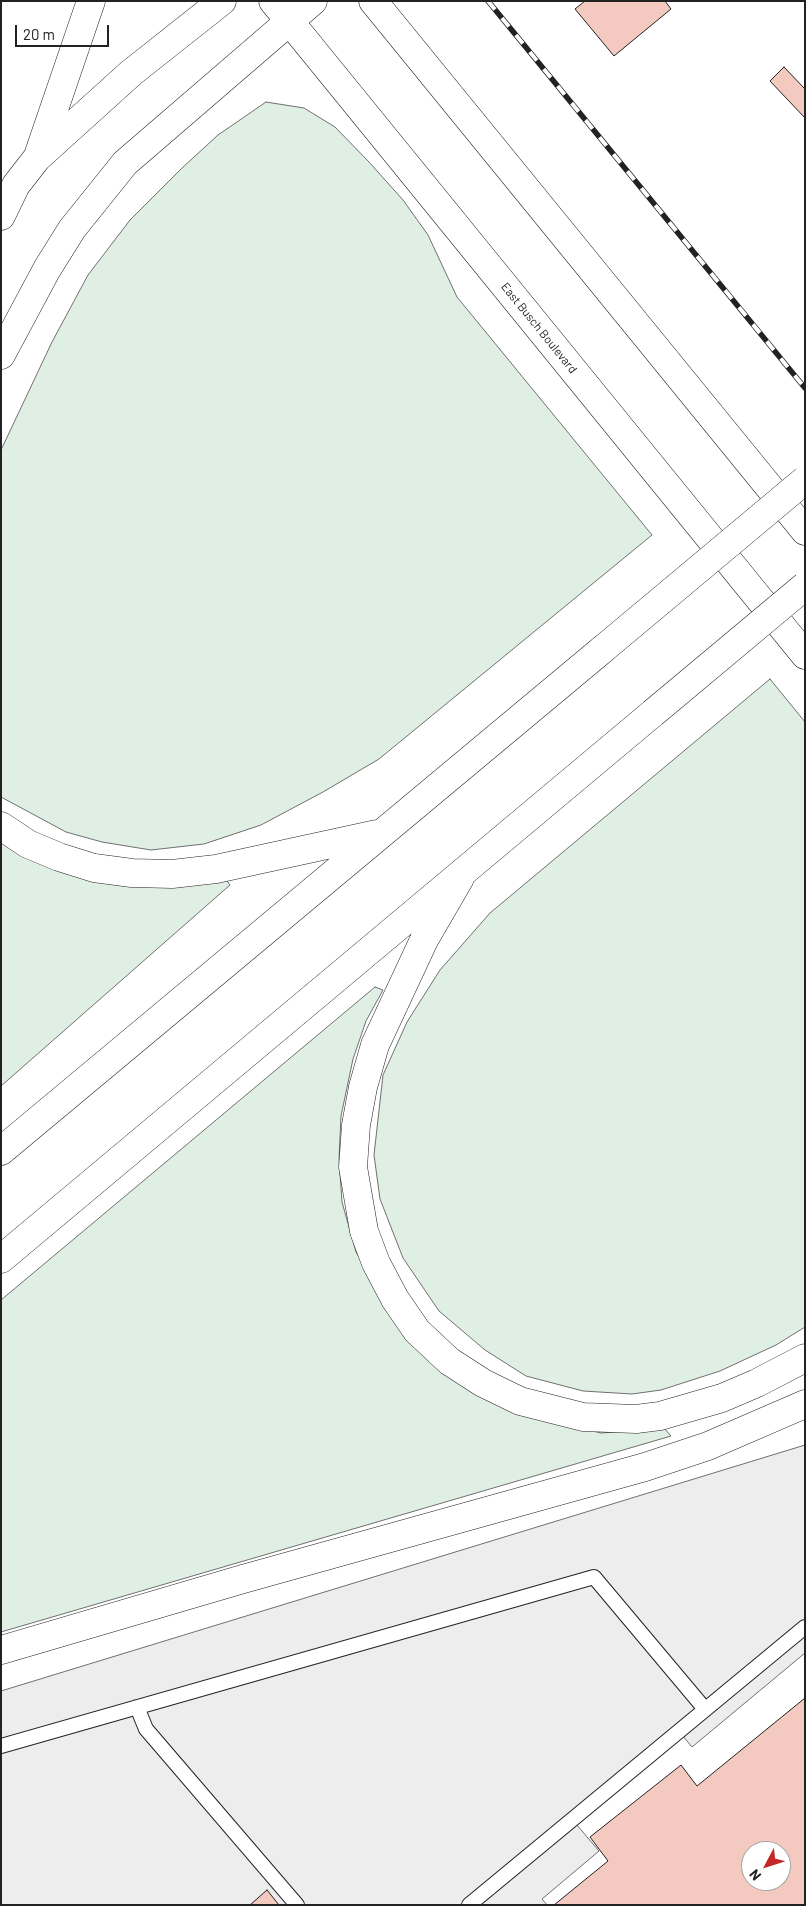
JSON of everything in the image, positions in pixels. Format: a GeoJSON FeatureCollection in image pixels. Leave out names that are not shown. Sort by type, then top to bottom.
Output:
{"type":"FeatureCollection","features":[{"type":"Feature","properties":{"kind":"main road"},"geometry":{"type":"LineString","coordinates":[[37,158],[91,1]]}},
{"type":"Feature","properties":{"kind":"main road"},"geometry":{"type":"LineString","coordinates":[[1,216],[16,185],[37,158],[131,73],[222,1]]}},
{"type":"Feature","properties":{"kind":"main road"},"geometry":{"type":"LineString","coordinates":[[1,355],[47,269],[72,229],[126,163],[281,11],[313,1]]}},
{"type":"Feature","properties":{"kind":"main road"},"geometry":{"type":"LineString","coordinates":[[373,1],[805,531]]}},
{"type":"Feature","properties":{"kind":"main road","name":"East Busch Boulevard"},"geometry":{"type":"LineString","coordinates":[[281,11],[805,655]]}},
{"type":"Feature","properties":{"kind":"main road"},"geometry":{"type":"LineString","coordinates":[[1,1152],[805,480]]}},
{"type":"Feature","properties":{"kind":"main road"},"geometry":{"type":"LineString","coordinates":[[1,1259],[460,878],[805,586]]}},
{"type":"Feature","properties":{"kind":"main road"},"geometry":{"type":"LineString","coordinates":[[1,826],[28,844],[58,857],[94,868],[132,874],[164,874],[216,869],[380,834]]}},
{"type":"Feature","properties":{"kind":"main road"},"geometry":{"type":"LineString","coordinates":[[460,878],[424,940],[375,1045],[363,1087],[356,1125],[353,1167],[364,1231],[376,1263],[395,1299],[417,1331],[449,1361],[520,1401],[592,1418],[636,1419],[660,1416],[689,1408],[722,1398],[757,1383],[805,1358]]}},
{"type":"Feature","properties":{"kind":"main road"},"geometry":{"type":"LineString","coordinates":[[1,1650],[243,1579],[645,1467],[708,1446],[805,1404]]}},
{"type":"Feature","properties":{"kind":"lane"},"geometry":{"type":"LineString","coordinates":[[1,1746],[594,1577],[704,1708]]}},
{"type":"Feature","properties":{"kind":"lane"},"geometry":{"type":"LineString","coordinates":[[468,1905],[704,1708],[805,1627]]}},
{"type":"Feature","properties":{"kind":"lane"},"geometry":{"type":"LineString","coordinates":[[136,1707],[146,1729],[296,1905]]}},
{"type":"Feature","properties":{"kind":"green space"},"geometry":{"type":"Polygon","coordinates":[[[266,102],[304,108],[335,127],[403,200],[428,235],[457,297],[652,535],[379,759],[323,792],[261,825],[204,844],[151,850],[102,842],[66,832],[1,797],[1,450],[52,342],[88,275],[130,220],[182,168],[218,135],[266,102]]]}},
{"type":"Feature","properties":{"kind":"green space"},"geometry":{"type":"Polygon","coordinates":[[[770,679],[805,722],[805,1327],[776,1345],[720,1371],[661,1390],[632,1394],[583,1391],[526,1376],[485,1350],[439,1311],[403,1258],[380,1199],[374,1155],[383,1075],[407,1022],[440,970],[490,913],[770,679]]]}},
{"type":"Feature","properties":{"kind":"green space"},"geometry":{"type":"Polygon","coordinates":[[[1,838],[17,848],[223,875],[230,885],[1,1086],[1,838]]]}},
{"type":"Feature","properties":{"kind":"green space"},"geometry":{"type":"Polygon","coordinates":[[[375,987],[383,990],[366,1021],[353,1059],[341,1116],[339,1159],[342,1202],[356,1252],[389,1309],[563,1424],[601,1433],[664,1428],[671,1436],[1,1632],[1,1300],[375,987]]]}},
{"type":"Feature","properties":{"kind":"shaded area"},"geometry":{"type":"Polygon","coordinates":[[[805,1445],[805,1653],[692,1747],[677,1729],[571,1818],[599,1851],[542,1899],[547,1905],[1,1905],[1,1691],[805,1445]]]}},
{"type":"Feature","properties":{"kind":"building"},"geometry":{"type":"Polygon","coordinates":[[[585,1],[665,1],[671,9],[614,56],[575,9],[585,1]]]}},
{"type":"Feature","properties":{"kind":"building"},"geometry":{"type":"Polygon","coordinates":[[[784,67],[805,89],[805,118],[770,81],[784,67]]]}},
{"type":"Feature","properties":{"kind":"building"},"geometry":{"type":"Polygon","coordinates":[[[805,1698],[805,1905],[554,1905],[608,1861],[590,1837],[681,1765],[697,1786],[805,1698]]]}},
{"type":"Feature","properties":{"kind":"building"},"geometry":{"type":"Polygon","coordinates":[[[267,1890],[279,1905],[250,1905],[267,1890]]]}},
{"type":"Feature","properties":{"kind":"railway"},"geometry":{"type":"LineString","coordinates":[[488,1],[805,388]]}}]}
